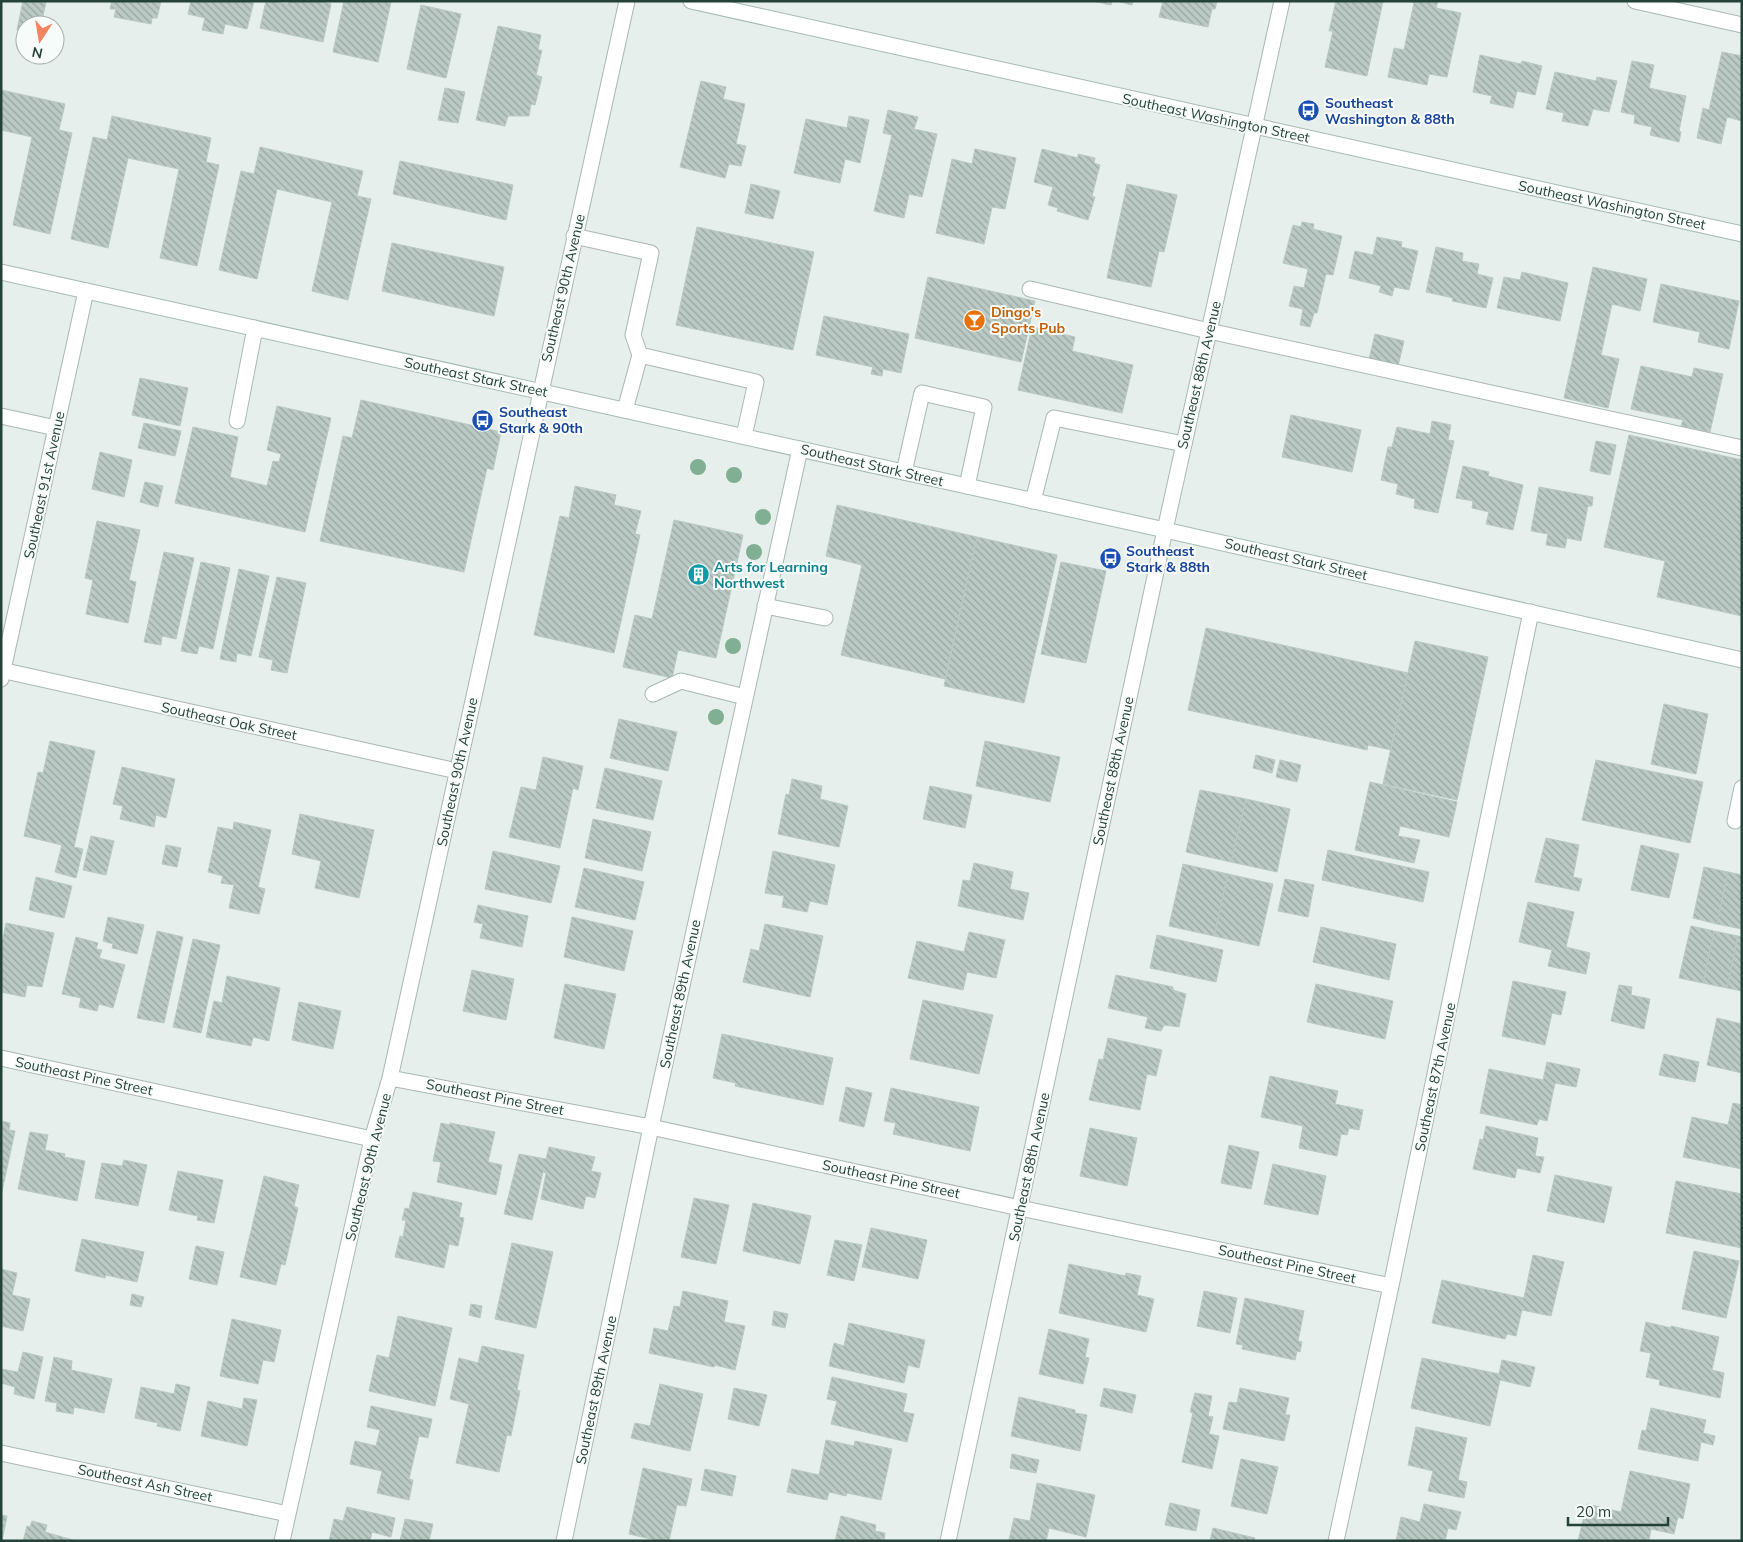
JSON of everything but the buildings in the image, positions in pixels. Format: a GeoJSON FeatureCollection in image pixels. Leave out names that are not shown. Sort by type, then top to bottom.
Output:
{"type":"FeatureCollection","features":[{"type":"Feature","properties":{"kind":"street","name":"Southeast 90th Avenue"},"geometry":{"type":"LineString","coordinates":[[282,1541],[372,1139],[390,1078],[627,1]]}},
{"type":"Feature","properties":{"kind":"street","name":"Southeast Washington Street"},"geometry":{"type":"LineString","coordinates":[[691,1],[1742,234]]}},
{"type":"Feature","properties":{"kind":"street","name":"Southeast 88th Avenue"},"geometry":{"type":"LineString","coordinates":[[948,1541],[1165,530],[1282,1]]}},
{"type":"Feature","properties":{"kind":"street"},"geometry":{"type":"LineString","coordinates":[[1635,1],[1742,25]]}},
{"type":"Feature","properties":{"kind":"street"},"geometry":{"type":"LineString","coordinates":[[574,236],[651,253],[633,335],[640,355],[625,410]]}},
{"type":"Feature","properties":{"kind":"street","name":"Southeast Stark Street"},"geometry":{"type":"LineString","coordinates":[[1,272],[744,436],[1742,660]]}},
{"type":"Feature","properties":{"kind":"street"},"geometry":{"type":"LineString","coordinates":[[1030,289],[1209,331],[1742,448]]}},
{"type":"Feature","properties":{"kind":"street","name":"Southeast 91st Avenue"},"geometry":{"type":"LineString","coordinates":[[2,673],[86,291]]}},
{"type":"Feature","properties":{"kind":"street"},"geometry":{"type":"LineString","coordinates":[[237,421],[255,328]]}},
{"type":"Feature","properties":{"kind":"street"},"geometry":{"type":"LineString","coordinates":[[640,355],[756,382],[744,436]]}},
{"type":"Feature","properties":{"kind":"street"},"geometry":{"type":"LineString","coordinates":[[904,472],[922,393],[984,407],[967,486]]}},
{"type":"Feature","properties":{"kind":"street"},"geometry":{"type":"LineString","coordinates":[[1,416],[56,428]]}},
{"type":"Feature","properties":{"kind":"street"},"geometry":{"type":"LineString","coordinates":[[1033,501],[1054,418],[1184,444]]}},
{"type":"Feature","properties":{"kind":"street","name":"Southeast 89th Avenue"},"geometry":{"type":"LineString","coordinates":[[564,1541],[651,1127],[800,449]]}},
{"type":"Feature","properties":{"kind":"street"},"geometry":{"type":"LineString","coordinates":[[765,606],[825,618]]}},
{"type":"Feature","properties":{"kind":"street","name":"Southeast 87th Avenue"},"geometry":{"type":"LineString","coordinates":[[1336,1541],[1531,612]]}},
{"type":"Feature","properties":{"kind":"street","name":"Southeast Oak Street"},"geometry":{"type":"LineString","coordinates":[[2,673],[457,771]]}},
{"type":"Feature","properties":{"kind":"street"},"geometry":{"type":"LineString","coordinates":[[653,694],[682,682],[745,697]]}},
{"type":"Feature","properties":{"kind":"street"},"geometry":{"type":"LineString","coordinates":[[1735,822],[1742,788]]}},
{"type":"Feature","properties":{"kind":"street","name":"Southeast Pine Street"},"geometry":{"type":"LineString","coordinates":[[1,1058],[372,1139]]}},
{"type":"Feature","properties":{"kind":"street","name":"Southeast Pine Street"},"geometry":{"type":"LineString","coordinates":[[390,1078],[651,1127],[1020,1208],[1391,1286]]}},
{"type":"Feature","properties":{"kind":"street","name":"Southeast Ash Street"},"geometry":{"type":"LineString","coordinates":[[1,1452],[288,1514]]}},
{"type":"Feature","properties":{"kind":"place","name":"Southeast Washington & 88th"},"geometry":{"type":"Point","coordinates":[1309,111]}},
{"type":"Feature","properties":{"kind":"place","name":"Dingo's Sports Pub"},"geometry":{"type":"Point","coordinates":[975,320]}},
{"type":"Feature","properties":{"kind":"place","name":"Southeast Stark & 90th"},"geometry":{"type":"Point","coordinates":[483,420]}},
{"type":"Feature","properties":{"kind":"place","name":"Southeast Stark & 88th"},"geometry":{"type":"Point","coordinates":[1110,559]}},
{"type":"Feature","properties":{"kind":"place","name":"Arts for Learning Northwest"},"geometry":{"type":"Point","coordinates":[698,575]}}]}
